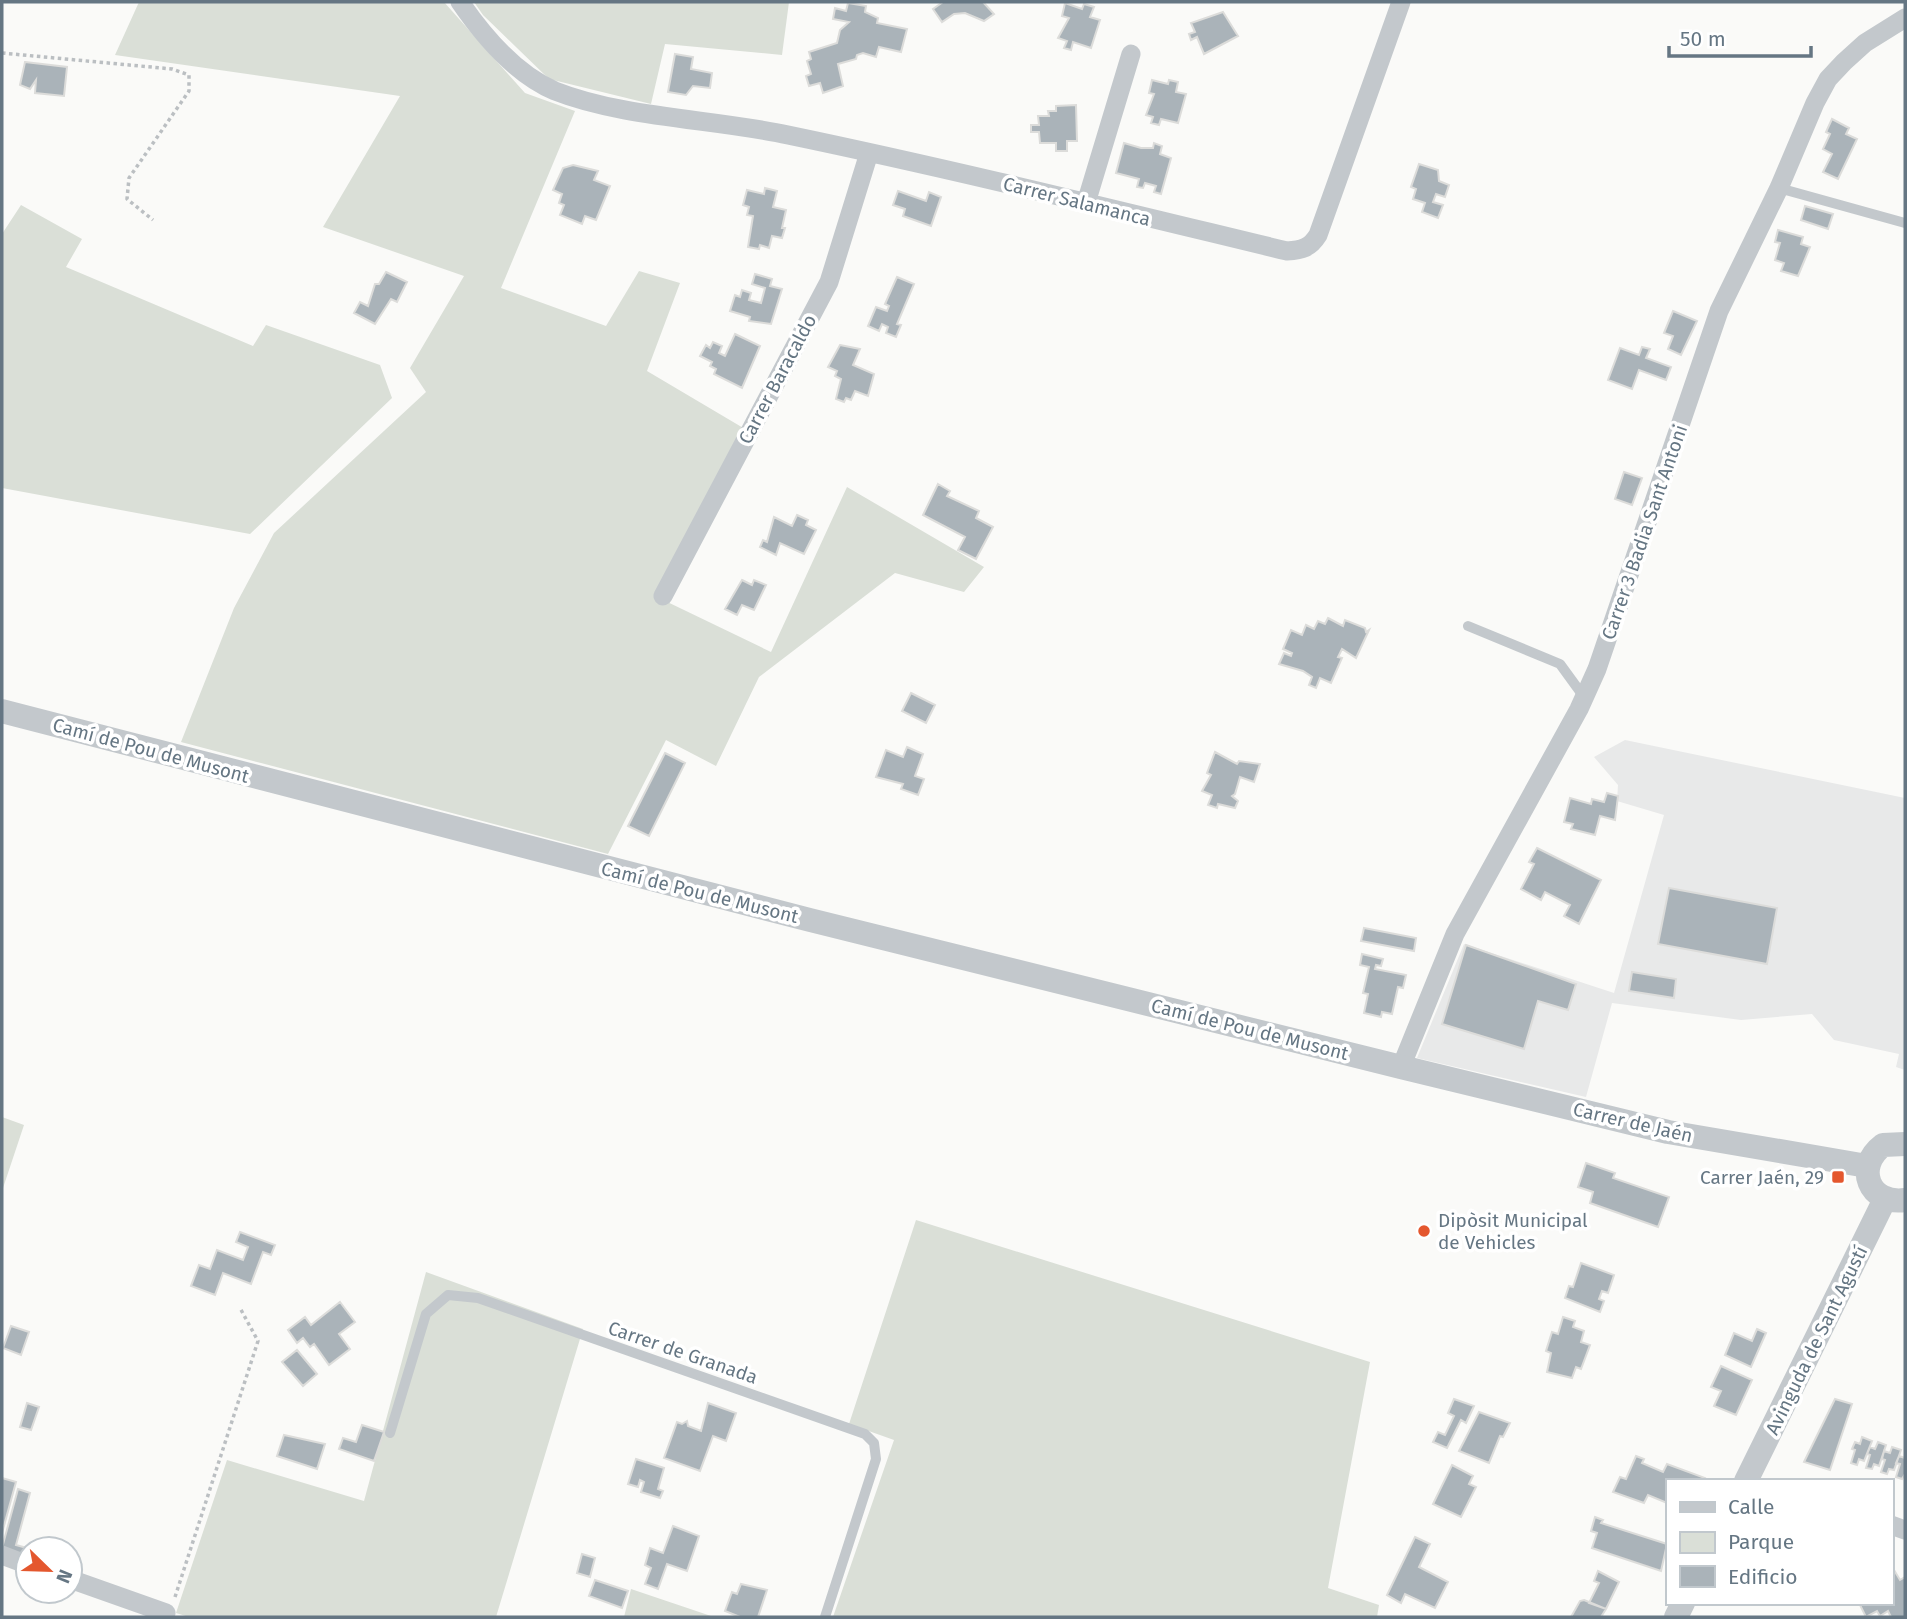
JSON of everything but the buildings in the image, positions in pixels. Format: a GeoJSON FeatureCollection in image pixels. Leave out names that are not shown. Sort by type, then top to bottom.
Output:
{"type":"FeatureCollection","features":[{"type":"Feature","properties":{"kind":"street","name":"Carrer Salamanca"},"geometry":{"type":"LineString","coordinates":[[460,2],[475,23],[517,69],[555,90],[587,100],[661,116],[786,134],[1287,251],[1301,250],[1312,244],[1402,2]]}},
{"type":"Feature","properties":{"kind":"street","name":"Carrer 3 Badia Sant Antoni"},"geometry":{"type":"LineString","coordinates":[[1412,1074],[1455,934],[1597,669],[1718,311],[1779,188],[1828,79],[1865,43],[1905,18]]}},
{"type":"Feature","properties":{"kind":"street"},"geometry":{"type":"LineString","coordinates":[[1086,203],[1131,54]]}},
{"type":"Feature","properties":{"kind":"street","name":"Carrer Baracaldo"},"geometry":{"type":"LineString","coordinates":[[663,596],[829,282],[869,153]]}},
{"type":"Feature","properties":{"kind":"street","name":"Camí de Pou de Musont"},"geometry":{"type":"LineString","coordinates":[[2,711],[1412,1074]]}},
{"type":"Feature","properties":{"kind":"street","name":"Carrer de Jaén"},"geometry":{"type":"LineString","coordinates":[[1412,1074],[1668,1132],[1867,1166]]}},
{"type":"Feature","properties":{"kind":"street"},"geometry":{"type":"LineString","coordinates":[[1895,1200],[1870,1187],[1867,1166],[1869,1159],[1882,1145],[1905,1144]]}},
{"type":"Feature","properties":{"kind":"street","name":"Avinguda de Sant Agustí"},"geometry":{"type":"LineString","coordinates":[[1749,1479],[1895,1200]]}},
{"type":"Feature","properties":{"kind":"street"},"geometry":{"type":"LineString","coordinates":[[84,1584],[165,1615]]}},
{"type":"Feature","properties":{"kind":"lane"},"geometry":{"type":"LineString","coordinates":[[1779,188],[1905,223]]}},
{"type":"Feature","properties":{"kind":"lane"},"geometry":{"type":"LineString","coordinates":[[1468,626],[1560,664],[1584,697]]}},
{"type":"Feature","properties":{"kind":"lane","name":"Carrer de Granada"},"geometry":{"type":"LineString","coordinates":[[390,1433],[426,1314],[448,1295],[478,1298],[865,1434],[874,1443],[876,1459],[825,1617]]}},
{"type":"Feature","properties":{"kind":"path"},"geometry":{"type":"LineString","coordinates":[[2,53],[172,69],[189,75],[189,91],[129,178],[127,199],[153,220]]}},
{"type":"Feature","properties":{"kind":"path"},"geometry":{"type":"LineString","coordinates":[[165,1615],[174,1600],[258,1342],[240,1308]]}},
{"type":"Feature","properties":{"kind":"shaded area"},"geometry":{"type":"Polygon","coordinates":[[[1625,740],[1905,798],[1905,1070],[1896,1067],[1899,1054],[1834,1040],[1812,1014],[1741,1020],[1612,1003],[1586,1097],[1417,1058],[1464,944],[1614,993],[1664,815],[1617,801],[1618,785],[1594,757],[1625,740]]]}},
{"type":"Feature","properties":{"kind":"green space"},"geometry":{"type":"Polygon","coordinates":[[[139,2],[444,2],[525,93],[575,111],[501,288],[606,326],[639,271],[680,283],[647,371],[745,429],[657,597],[771,652],[847,487],[984,567],[964,592],[895,573],[759,677],[716,766],[666,740],[608,854],[181,742],[234,608],[274,533],[426,392],[410,368],[464,276],[323,227],[400,96],[115,55],[139,2]]]}},
{"type":"Feature","properties":{"kind":"green space"},"geometry":{"type":"Polygon","coordinates":[[[474,2],[789,2],[782,55],[665,44],[651,104],[549,79],[483,15],[474,2]]]}},
{"type":"Feature","properties":{"kind":"green space"},"geometry":{"type":"Polygon","coordinates":[[[21,205],[82,239],[66,267],[253,346],[266,325],[380,365],[392,398],[250,534],[2,488],[2,234],[21,205]]]}},
{"type":"Feature","properties":{"kind":"green space"},"geometry":{"type":"Polygon","coordinates":[[[2,1117],[24,1125],[2,1191],[2,1117]]]}},
{"type":"Feature","properties":{"kind":"green space"},"geometry":{"type":"Polygon","coordinates":[[[916,1220],[1370,1362],[1328,1588],[1379,1605],[1377,1617],[833,1617],[894,1440],[849,1424],[916,1220]]]}},
{"type":"Feature","properties":{"kind":"green space"},"geometry":{"type":"Polygon","coordinates":[[[426,1272],[583,1329],[496,1617],[189,1617],[176,1613],[227,1460],[364,1501],[426,1272]]]}},
{"type":"Feature","properties":{"kind":"green space"},"geometry":{"type":"Polygon","coordinates":[[[631,1589],[714,1617],[624,1617],[631,1589]]]}},
{"type":"Feature","properties":{"kind":"place","name":"Carrer Jaén, 29"},"geometry":{"type":"Point","coordinates":[1838,1177]}},
{"type":"Feature","properties":{"kind":"place","name":"Dipòsit Municipal de Vehicles"},"geometry":{"type":"Point","coordinates":[1424,1231]}}]}
